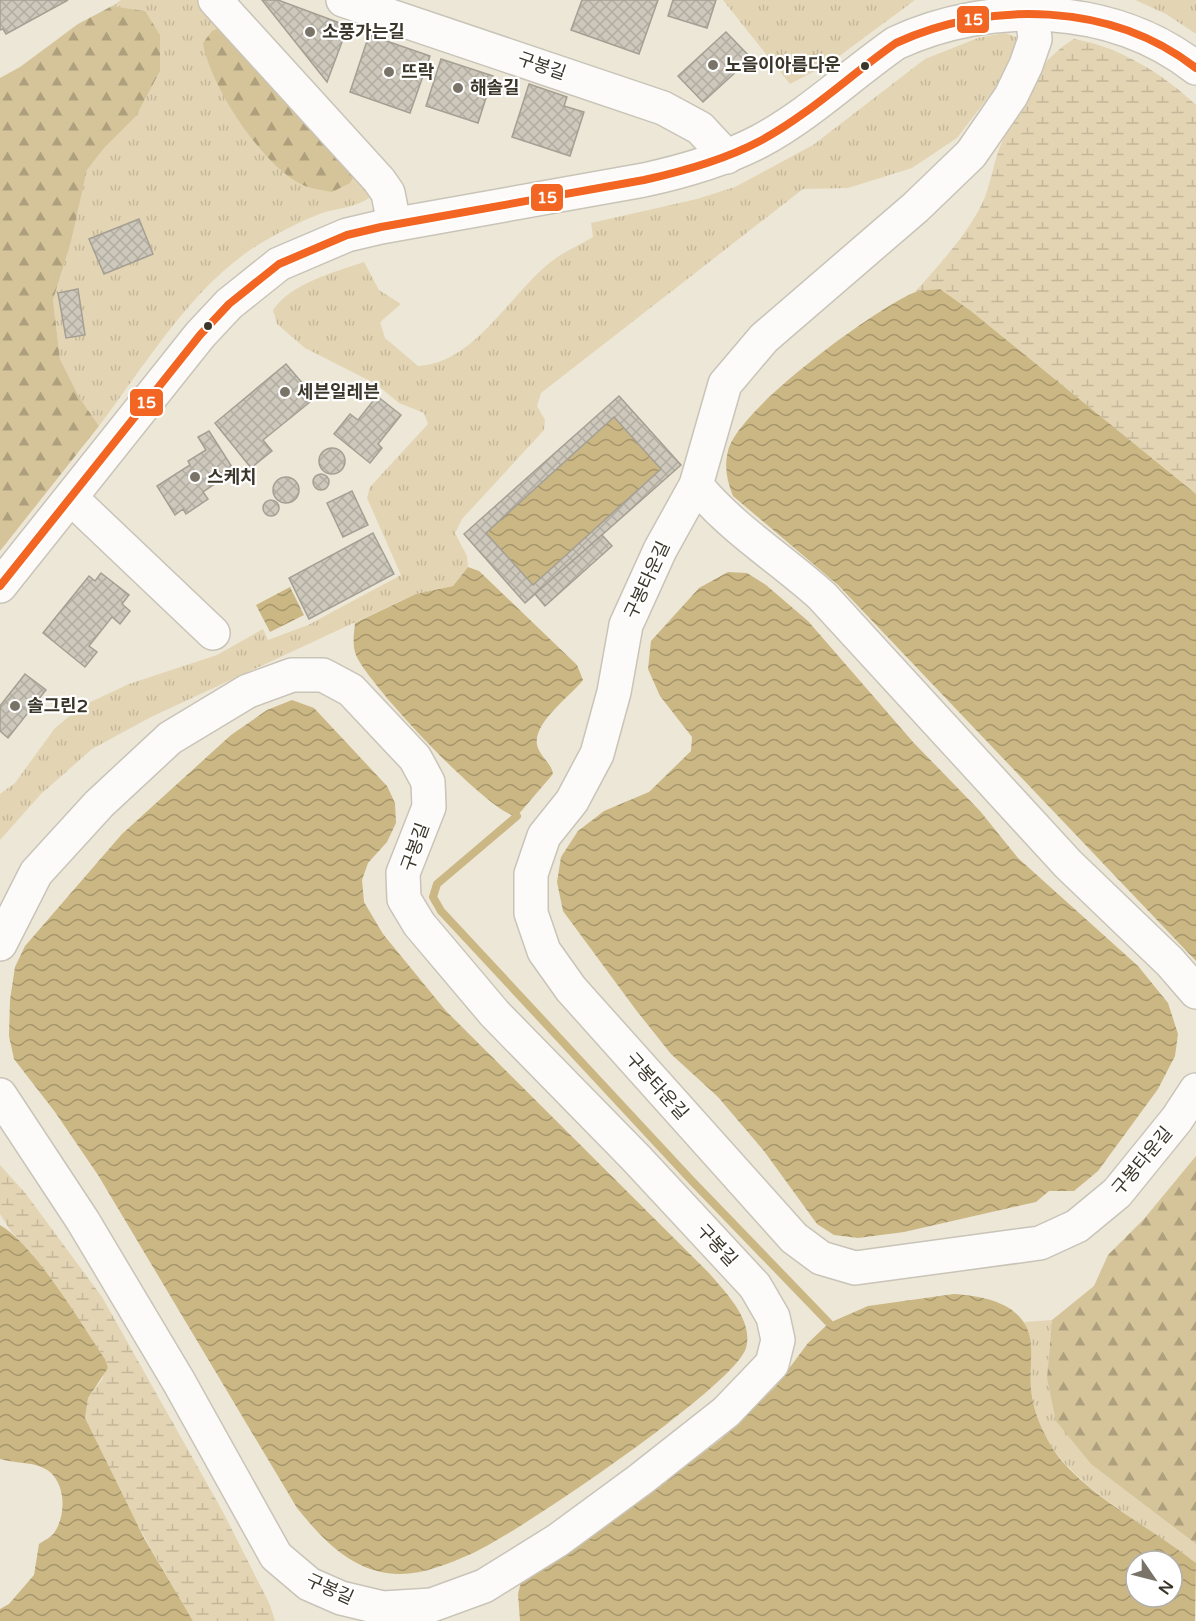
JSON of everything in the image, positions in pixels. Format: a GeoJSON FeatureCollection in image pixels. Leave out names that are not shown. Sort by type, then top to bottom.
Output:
{"type":"FeatureCollection","features":[{"type":"Feature","properties":{"kind":"street"},"geometry":{"type":"LineString","coordinates":[[215,0],[379,180],[388,193],[394,224]]}},
{"type":"Feature","properties":{"kind":"street","name":"구봉길"},"geometry":{"type":"LineString","coordinates":[[343,0],[663,108],[700,128],[727,156]]}},
{"type":"Feature","properties":{"kind":"street"},"geometry":{"type":"LineString","coordinates":[[0,586],[200,335],[253,282],[279,264],[313,248],[347,235],[394,224],[686,171],[760,141],[818,105],[897,42],[930,24],[984,4],[1031,4],[1082,11],[1112,20],[1163,44],[1196,68]]}},
{"type":"Feature","properties":{"kind":"street","name":"구봉타운길"},"geometry":{"type":"LineString","coordinates":[[1031,4],[1035,39],[1026,64],[1011,96],[978,144],[916,207],[764,338],[725,384],[696,485],[660,550],[626,625],[614,692],[597,754],[572,801],[544,836],[531,874],[531,913],[544,951],[571,989],[794,1238],[821,1258],[855,1268],[1040,1243],[1077,1226],[1117,1194],[1177,1119],[1196,1090]]}},
{"type":"Feature","properties":{"kind":"street"},"geometry":{"type":"LineString","coordinates":[[696,485],[741,532],[788,565],[822,596],[1068,864],[1170,962],[1196,992]]}},
{"type":"Feature","properties":{"kind":"street"},"geometry":{"type":"LineString","coordinates":[[71,498],[213,633]]}},
{"type":"Feature","properties":{"kind":"street","name":"구봉길"},"geometry":{"type":"LineString","coordinates":[[0,944],[36,873],[99,804],[170,738],[248,691],[292,675],[322,675],[351,690],[415,758],[428,782],[429,807],[403,873],[404,899],[419,924],[495,1014],[636,1158],[755,1287],[773,1317],[778,1340],[772,1364],[726,1412],[558,1540],[484,1586],[432,1605],[383,1608],[341,1598],[309,1584],[276,1556],[179,1382],[83,1221],[0,1095]]}},
{"type":"Feature","properties":{"kind":"street","name":"구봉길"},"geometry":{"type":"LineString","coordinates":[[0,1128],[47,1167]]}},
{"type":"Feature","properties":{"kind":"green space"},"geometry":{"type":"Polygon","coordinates":[[[121,0],[200,0],[357,170],[373,195],[355,205],[322,213],[298,223],[236,260],[192,303],[172,327],[99,426],[79,397],[60,359],[53,300],[71,242],[87,170],[105,147],[144,11],[112,6],[121,0]]]}},
{"type":"Feature","properties":{"kind":"green space"},"geometry":{"type":"Polygon","coordinates":[[[723,0],[915,0],[830,63],[790,84],[723,0]]]}},
{"type":"Feature","properties":{"kind":"green space"},"geometry":{"type":"Polygon","coordinates":[[[1135,0],[1196,0],[1196,34],[1166,14],[1135,0]]]}},
{"type":"Feature","properties":{"kind":"green space"},"geometry":{"type":"Polygon","coordinates":[[[112,6],[145,11],[160,35],[160,71],[136,116],[105,147],[87,170],[71,242],[53,300],[60,359],[79,397],[99,426],[0,551],[0,78],[20,67],[78,24],[112,6]]]}},
{"type":"Feature","properties":{"kind":"green space"},"geometry":{"type":"Polygon","coordinates":[[[222,27],[357,170],[350,183],[332,192],[305,186],[289,177],[257,145],[228,103],[208,61],[203,43],[212,31],[222,27]]]}},
{"type":"Feature","properties":{"kind":"green space"},"geometry":{"type":"Polygon","coordinates":[[[1005,33],[1016,37],[1017,51],[996,87],[957,138],[912,168],[848,188],[803,189],[541,393],[537,406],[545,420],[544,430],[462,519],[455,533],[467,556],[468,567],[453,586],[416,594],[151,717],[92,749],[41,794],[0,840],[0,794],[15,783],[55,728],[82,706],[129,684],[217,655],[263,629],[268,640],[308,625],[401,575],[367,498],[370,487],[428,424],[424,413],[399,403],[376,384],[305,348],[277,324],[273,310],[281,300],[302,285],[364,262],[379,290],[401,304],[380,322],[385,338],[418,366],[439,362],[458,353],[476,339],[540,271],[556,258],[593,237],[591,223],[697,199],[735,187],[813,145],[925,59],[978,38],[1005,33]]]}},
{"type":"Feature","properties":{"kind":"green space"},"geometry":{"type":"Polygon","coordinates":[[[1074,39],[1108,48],[1140,63],[1196,105],[1196,494],[971,311],[940,289],[915,292],[960,239],[982,204],[1000,147],[1029,86],[1049,59],[1074,39]]]}},
{"type":"Feature","properties":{"kind":"green space"},"geometry":{"type":"Polygon","coordinates":[[[1196,1156],[1196,1544],[1092,1465],[1056,1421],[1047,1378],[1052,1320],[1094,1286],[1108,1255],[1144,1219],[1196,1156]]]}},
{"type":"Feature","properties":{"kind":"green space"},"geometry":{"type":"Polygon","coordinates":[[[0,1165],[26,1194],[102,1297],[223,1512],[270,1605],[275,1621],[193,1621],[122,1496],[85,1418],[88,1398],[103,1378],[105,1359],[32,1254],[10,1230],[0,1214],[0,1165]]]}},
{"type":"Feature","properties":{"kind":"green space"},"geometry":{"type":"Polygon","coordinates":[[[1052,1320],[1047,1378],[1092,1465],[1196,1544],[1196,1563],[1184,1555],[1184,1549],[1176,1549],[1088,1486],[1053,1449],[1035,1410],[1030,1381],[1028,1339],[1024,1322],[1052,1320]]]}},
{"type":"Feature","properties":{"kind":"water"},"geometry":{"type":"Polygon","coordinates":[[[940,289],[971,311],[1196,494],[1196,961],[838,585],[733,496],[727,474],[728,451],[737,433],[780,387],[839,340],[893,303],[913,293],[940,289]]]}},
{"type":"Feature","properties":{"kind":"water"},"geometry":{"type":"Polygon","coordinates":[[[614,417],[661,469],[533,585],[486,533],[614,417]]]}},
{"type":"Feature","properties":{"kind":"water"},"geometry":{"type":"Polygon","coordinates":[[[468,567],[479,571],[577,665],[583,680],[541,727],[537,736],[537,745],[553,774],[517,816],[503,811],[483,795],[431,746],[382,692],[365,670],[355,651],[355,623],[416,594],[453,586],[468,567]]]}},
{"type":"Feature","properties":{"kind":"water"},"geometry":{"type":"Polygon","coordinates":[[[728,572],[747,573],[766,585],[808,621],[913,742],[980,811],[1018,858],[1138,966],[1168,1003],[1178,1034],[1175,1056],[1158,1089],[1098,1171],[1074,1191],[1049,1191],[1036,1202],[904,1232],[858,1238],[834,1235],[817,1224],[764,1151],[718,1097],[671,1054],[563,911],[557,882],[561,857],[578,831],[604,811],[649,792],[691,751],[692,737],[660,696],[648,669],[651,641],[699,588],[728,572]]]}},
{"type":"Feature","properties":{"kind":"water"},"geometry":{"type":"Polygon","coordinates":[[[290,587],[304,615],[270,632],[256,605],[290,587]]]}},
{"type":"Feature","properties":{"kind":"water"},"geometry":{"type":"Polygon","coordinates":[[[292,700],[314,708],[387,786],[395,803],[396,823],[387,842],[368,863],[362,880],[364,902],[383,934],[446,1011],[709,1273],[737,1307],[746,1327],[746,1348],[733,1367],[705,1394],[666,1425],[574,1490],[495,1541],[471,1554],[416,1573],[381,1572],[352,1561],[317,1532],[297,1508],[98,1175],[55,1112],[14,1059],[9,1036],[10,1000],[15,967],[25,946],[122,834],[231,735],[267,710],[292,700]]]}},
{"type":"Feature","properties":{"kind":"water"},"geometry":{"type":"Polygon","coordinates":[[[0,1225],[27,1249],[42,1267],[105,1359],[108,1368],[88,1398],[85,1418],[144,1538],[193,1621],[0,1621],[0,1609],[9,1604],[34,1575],[39,1544],[53,1534],[58,1526],[62,1501],[59,1485],[50,1472],[32,1464],[0,1459],[0,1225]]]}},
{"type":"Feature","properties":{"kind":"water"},"geometry":{"type":"Polygon","coordinates":[[[954,1294],[978,1297],[1011,1309],[1026,1326],[1030,1338],[1034,1408],[1050,1444],[1061,1460],[1091,1489],[1176,1549],[1124,1549],[1124,1609],[1184,1609],[1184,1555],[1196,1563],[1195,1621],[520,1621],[518,1594],[523,1574],[643,1498],[720,1440],[776,1386],[808,1343],[829,1323],[868,1306],[954,1294]]]}},
{"type":"Feature","properties":{"kind":"building"},"geometry":{"type":"Polygon","coordinates":[[[0,0],[68,0],[6,34],[3,29],[0,30],[0,0]]]}},
{"type":"Feature","properties":{"kind":"building"},"geometry":{"type":"Polygon","coordinates":[[[262,0],[278,0],[348,26],[327,82],[262,0]]]}},
{"type":"Feature","properties":{"kind":"building"},"geometry":{"type":"Polygon","coordinates":[[[582,0],[658,0],[639,54],[571,30],[582,0]]]}},
{"type":"Feature","properties":{"kind":"building"},"geometry":{"type":"Polygon","coordinates":[[[673,0],[716,0],[707,28],[668,16],[673,0]]]}},
{"type":"Feature","properties":{"kind":"building"},"geometry":{"type":"Polygon","coordinates":[[[726,32],[751,58],[703,102],[678,76],[726,32]]]}},
{"type":"Feature","properties":{"kind":"building"},"geometry":{"type":"Polygon","coordinates":[[[369,35],[430,56],[410,113],[350,92],[369,35]]]}},
{"type":"Feature","properties":{"kind":"building"},"geometry":{"type":"Polygon","coordinates":[[[441,59],[493,76],[478,123],[426,106],[441,59]]]}},
{"type":"Feature","properties":{"kind":"building"},"geometry":{"type":"Polygon","coordinates":[[[529,84],[567,97],[564,106],[584,112],[570,156],[512,137],[529,84]]]}},
{"type":"Feature","properties":{"kind":"building"},"geometry":{"type":"Polygon","coordinates":[[[139,219],[153,254],[104,274],[89,239],[139,219]]]}},
{"type":"Feature","properties":{"kind":"building"},"geometry":{"type":"Polygon","coordinates":[[[78,289],[85,335],[66,338],[58,293],[78,289]]]}},
{"type":"Feature","properties":{"kind":"building"},"geometry":{"type":"Polygon","coordinates":[[[286,364],[315,398],[263,440],[272,451],[251,468],[215,423],[286,364]]]}},
{"type":"Feature","properties":{"kind":"building"},"geometry":{"type":"Polygon","coordinates":[[[377,396],[401,415],[378,444],[382,448],[370,463],[334,434],[350,414],[358,420],[377,396]]]}},
{"type":"Feature","properties":{"kind":"building"},"geometry":{"type":"Polygon","coordinates":[[[619,396],[681,465],[525,603],[464,534],[619,396]],[[614,417],[486,533],[533,585],[661,469],[614,417]]]}},
{"type":"Feature","properties":{"kind":"building"},"geometry":{"type":"Polygon","coordinates":[[[209,431],[232,467],[219,475],[222,479],[203,492],[208,499],[186,514],[183,509],[175,515],[157,486],[190,465],[188,461],[206,450],[198,437],[209,431]]]}},
{"type":"Feature","properties":{"kind":"building"},"geometry":{"type":"Polygon","coordinates":[[[332,448],[341,452],[345,461],[341,470],[332,474],[323,470],[319,461],[323,452],[332,448]]]}},
{"type":"Feature","properties":{"kind":"building"},"geometry":{"type":"Polygon","coordinates":[[[318,474],[324,474],[329,482],[327,488],[318,490],[313,485],[313,479],[318,474]]]}},
{"type":"Feature","properties":{"kind":"building"},"geometry":{"type":"Polygon","coordinates":[[[286,477],[295,481],[299,490],[295,499],[286,503],[277,499],[273,490],[277,481],[286,477]]]}},
{"type":"Feature","properties":{"kind":"building"},"geometry":{"type":"Polygon","coordinates":[[[352,491],[368,525],[343,537],[327,503],[352,491]]]}},
{"type":"Feature","properties":{"kind":"building"},"geometry":{"type":"Polygon","coordinates":[[[268,500],[274,500],[279,508],[277,514],[268,516],[263,511],[263,505],[268,500]]]}},
{"type":"Feature","properties":{"kind":"building"},"geometry":{"type":"Polygon","coordinates":[[[373,533],[394,574],[309,619],[289,578],[373,533]]]}},
{"type":"Feature","properties":{"kind":"building"},"geometry":{"type":"Polygon","coordinates":[[[602,535],[612,546],[545,606],[535,594],[602,535]]]}},
{"type":"Feature","properties":{"kind":"building"},"geometry":{"type":"Polygon","coordinates":[[[101,573],[129,595],[122,604],[130,611],[120,624],[112,617],[89,646],[97,652],[85,667],[43,633],[89,576],[95,581],[101,573]]]}},
{"type":"Feature","properties":{"kind":"building"},"geometry":{"type":"Polygon","coordinates":[[[25,674],[46,690],[8,738],[0,731],[0,706],[25,674]]]}},
{"type":"Feature","properties":{"kind":"waterway"},"geometry":{"type":"LineString","coordinates":[[517,816],[437,884],[433,897],[441,911],[692,1181],[829,1323]]}},
{"type":"Feature","properties":{"kind":"transit line","name":"15"},"geometry":{"type":"LineString","coordinates":[[0,586],[200,335],[229,304],[279,264],[347,235],[644,180],[718,159],[746,148],[778,130],[813,107],[896,43],[932,29],[970,19],[1009,15],[1049,15],[1088,20],[1126,30],[1163,46],[1196,68]]}},
{"type":"Feature","properties":{"kind":"place","name":"소풍가는길"},"geometry":{"type":"Point","coordinates":[310,32]}},
{"type":"Feature","properties":{"kind":"place","name":"노을이아름다운"},"geometry":{"type":"Point","coordinates":[713,65]}},
{"type":"Feature","properties":{"kind":"place","name":"뜨락"},"geometry":{"type":"Point","coordinates":[389,72]}},
{"type":"Feature","properties":{"kind":"place","name":"해솔길"},"geometry":{"type":"Point","coordinates":[458,88]}},
{"type":"Feature","properties":{"kind":"place","name":"세븐일레븐"},"geometry":{"type":"Point","coordinates":[285,392]}},
{"type":"Feature","properties":{"kind":"place","name":"스케치"},"geometry":{"type":"Point","coordinates":[195,477]}},
{"type":"Feature","properties":{"kind":"place","name":"솔그린2"},"geometry":{"type":"Point","coordinates":[15,706]}}]}
